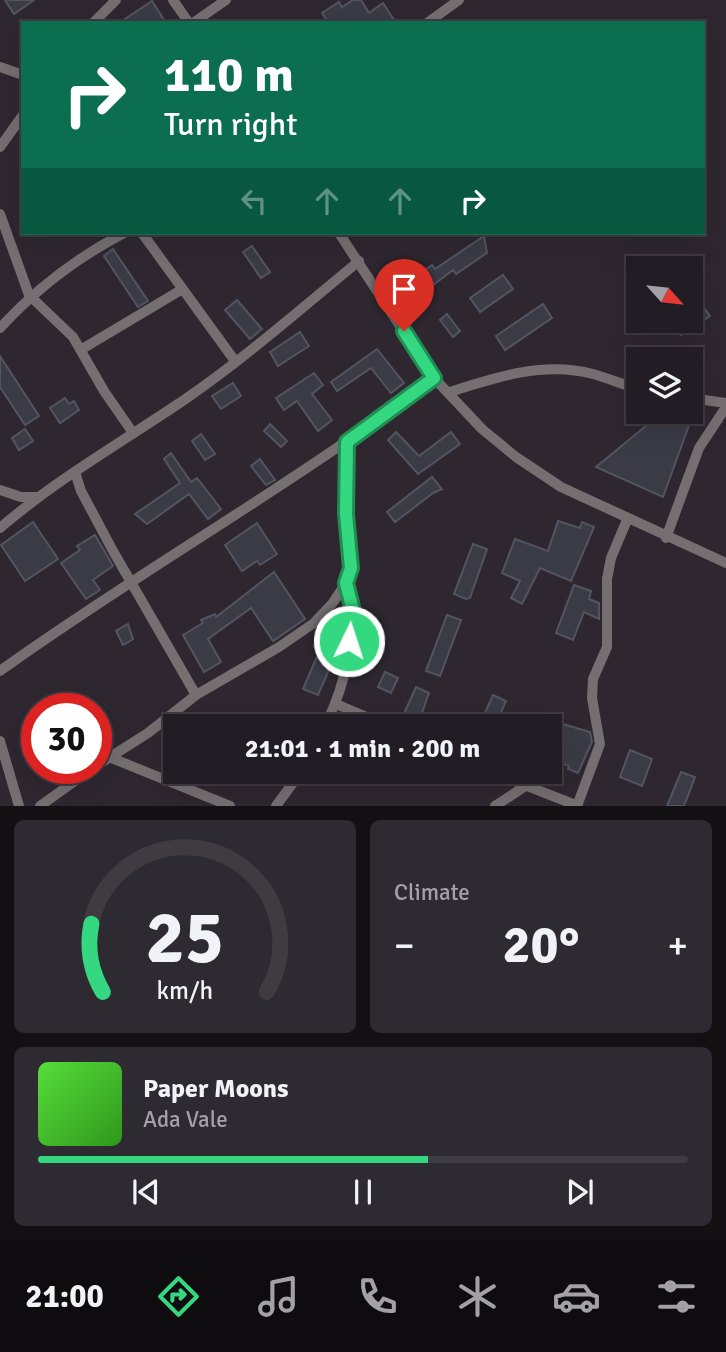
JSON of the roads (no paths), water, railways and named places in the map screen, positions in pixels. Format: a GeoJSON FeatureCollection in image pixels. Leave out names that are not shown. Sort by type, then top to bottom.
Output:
{"type":"FeatureCollection","features":[{"type":"Feature","properties":{"kind":"street"},"geometry":{"type":"LineString","coordinates":[[95,21],[116,0]]}},
{"type":"Feature","properties":{"kind":"street"},"geometry":{"type":"LineString","coordinates":[[173,0],[189,21]]}},
{"type":"Feature","properties":{"kind":"street"},"geometry":{"type":"LineString","coordinates":[[194,21],[226,0]]}},
{"type":"Feature","properties":{"kind":"street"},"geometry":{"type":"LineString","coordinates":[[430,21],[459,0]]}},
{"type":"Feature","properties":{"kind":"street"},"geometry":{"type":"LineString","coordinates":[[0,66],[21,74]]}},
{"type":"Feature","properties":{"kind":"street"},"geometry":{"type":"LineString","coordinates":[[0,147],[21,118]]}},
{"type":"Feature","properties":{"kind":"street"},"geometry":{"type":"LineString","coordinates":[[0,214],[30,295],[82,349],[103,391],[133,433]]}},
{"type":"Feature","properties":{"kind":"street"},"geometry":{"type":"LineString","coordinates":[[0,328],[30,295],[94,249],[120,235]]}},
{"type":"Feature","properties":{"kind":"street"},"geometry":{"type":"LineString","coordinates":[[143,235],[235,361]]}},
{"type":"Feature","properties":{"kind":"street"},"geometry":{"type":"LineString","coordinates":[[340,235],[434,378],[482,429],[516,457],[561,487],[666,538],[726,563]]}},
{"type":"Feature","properties":{"kind":"street"},"geometry":{"type":"LineString","coordinates":[[0,528],[39,497],[235,361],[359,261]]}},
{"type":"Feature","properties":{"kind":"street"},"geometry":{"type":"LineString","coordinates":[[82,349],[181,290]]}},
{"type":"Feature","properties":{"kind":"street"},"geometry":{"type":"LineString","coordinates":[[450,392],[508,374],[565,369],[593,374],[626,385]]}},
{"type":"Feature","properties":{"kind":"street"},"geometry":{"type":"LineString","coordinates":[[0,671],[131,582],[347,442],[434,378]]}},
{"type":"Feature","properties":{"kind":"street"},"geometry":{"type":"LineString","coordinates":[[666,538],[699,448],[726,405],[703,400]]}},
{"type":"Feature","properties":{"kind":"street"},"geometry":{"type":"LineString","coordinates":[[112,755],[148,733],[196,695],[279,647],[314,623],[346,583],[351,568],[346,514],[347,442]]}},
{"type":"Feature","properties":{"kind":"street"},"geometry":{"type":"LineString","coordinates":[[75,472],[81,491],[196,695]]}},
{"type":"Feature","properties":{"kind":"street"},"geometry":{"type":"LineString","coordinates":[[0,490],[21,497],[39,497]]}},
{"type":"Feature","properties":{"kind":"street"},"geometry":{"type":"LineString","coordinates":[[495,806],[527,785],[578,806],[600,744],[592,698],[593,679],[607,647],[607,579],[611,558],[627,520]]}},
{"type":"Feature","properties":{"kind":"street"},"geometry":{"type":"LineString","coordinates":[[332,714],[345,679],[352,625],[352,607],[346,583]]}},
{"type":"Feature","properties":{"kind":"street"},"geometry":{"type":"LineString","coordinates":[[337,704],[360,714]]}},
{"type":"Feature","properties":{"kind":"street"},"geometry":{"type":"LineString","coordinates":[[0,741],[2,766],[19,806]]}},
{"type":"Feature","properties":{"kind":"street"},"geometry":{"type":"LineString","coordinates":[[112,758],[230,806]]}},
{"type":"Feature","properties":{"kind":"street"},"geometry":{"type":"LineString","coordinates":[[40,806],[71,784]]}},
{"type":"Feature","properties":{"kind":"street"},"geometry":{"type":"LineString","coordinates":[[276,806],[292,784]]}}]}
